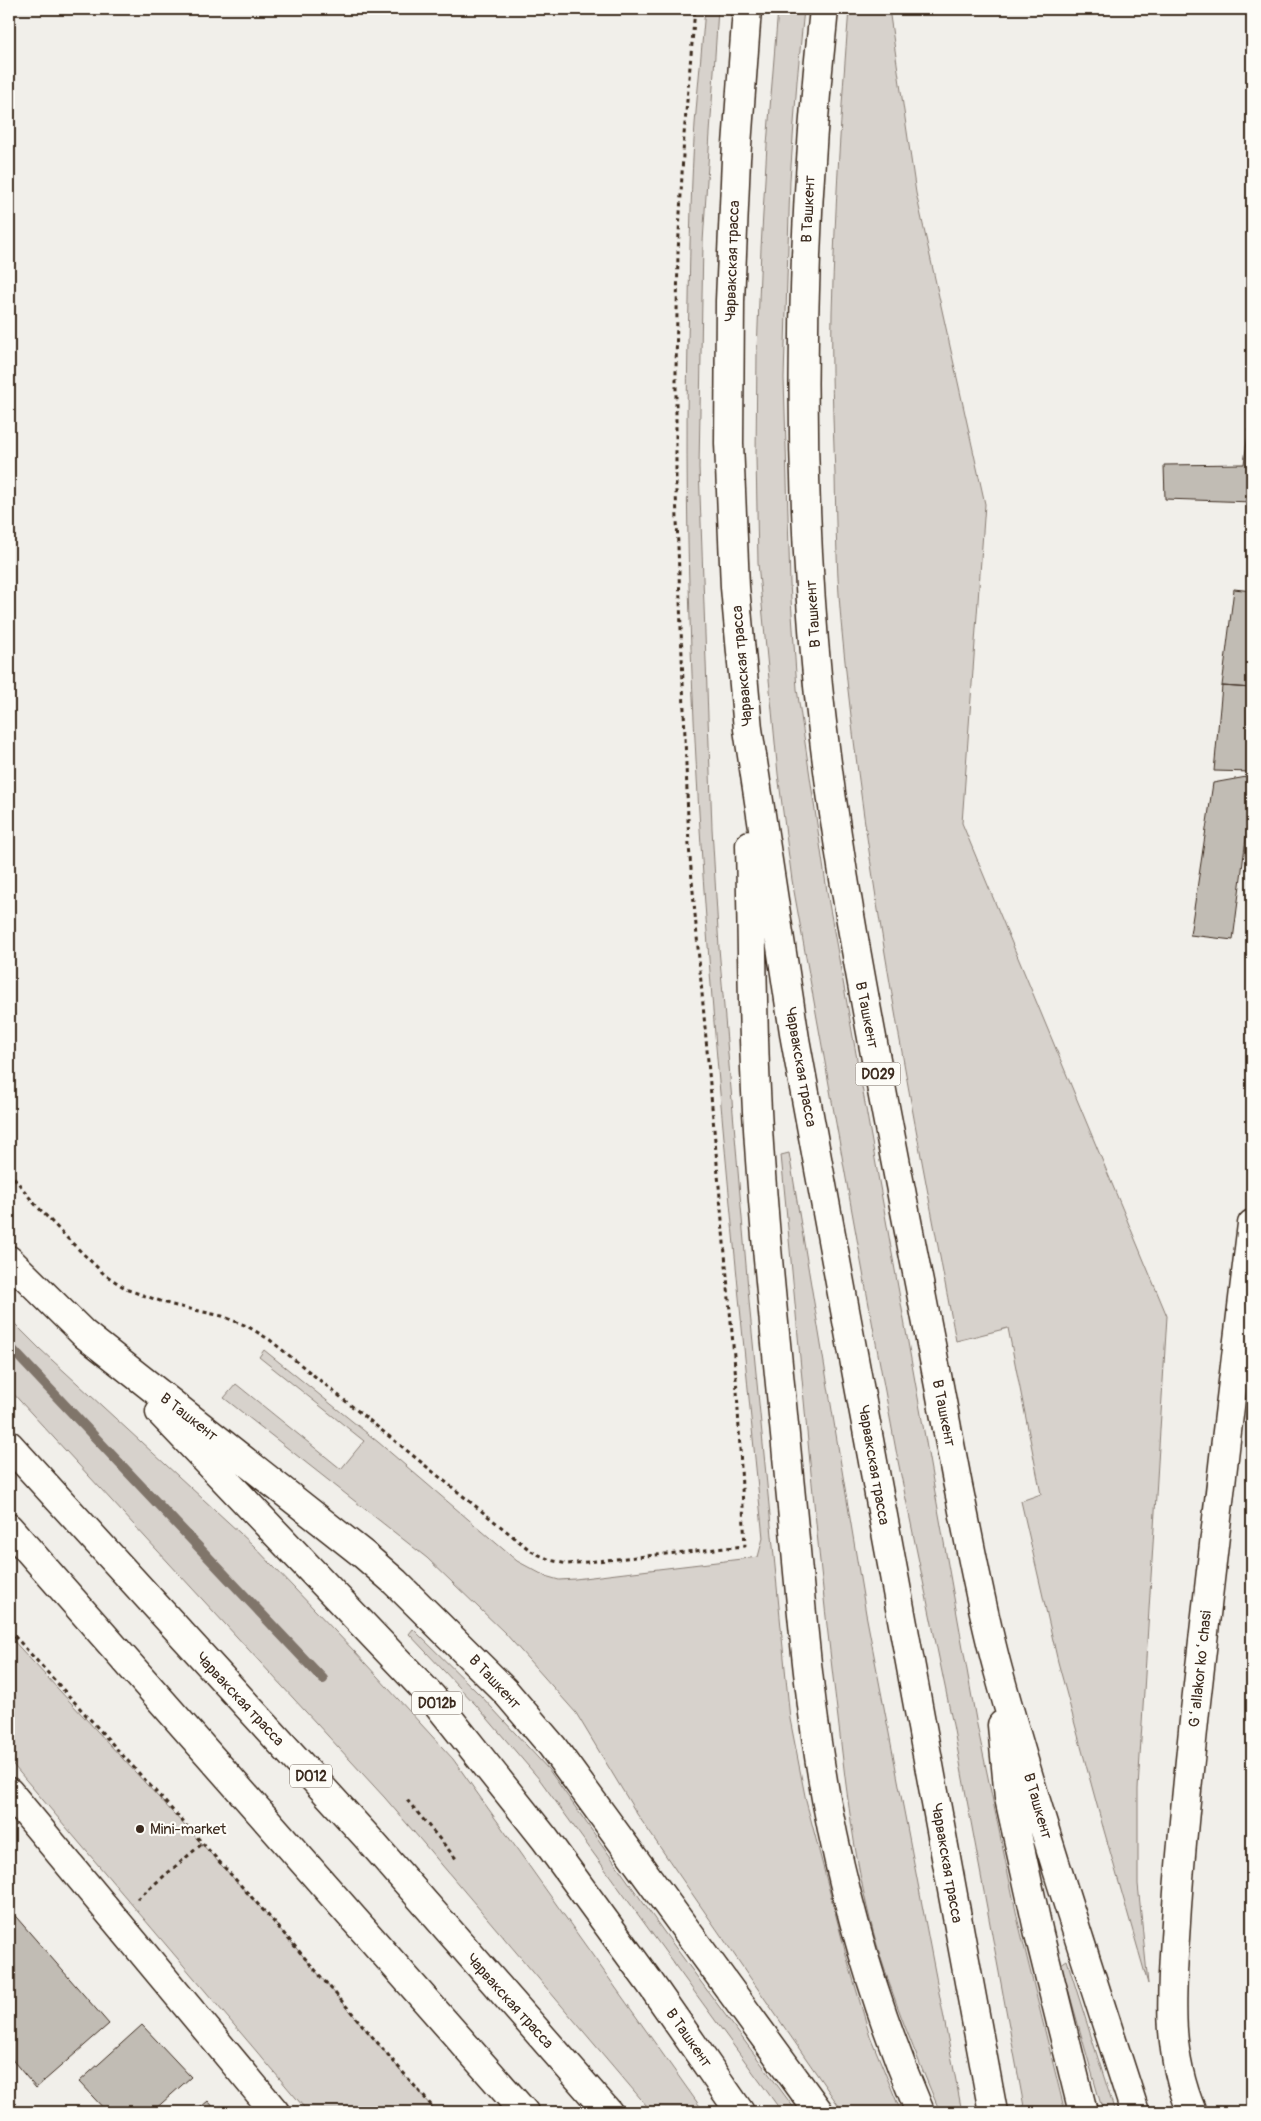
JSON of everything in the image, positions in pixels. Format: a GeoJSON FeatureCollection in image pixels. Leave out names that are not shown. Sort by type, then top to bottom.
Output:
{"type":"FeatureCollection","features":[{"type":"Feature","properties":{"kind":"main road","name":"Чарвакская трасса"},"geometry":{"type":"LineString","coordinates":[[747,9],[736,160],[730,301],[729,444],[735,587],[748,729],[795,1039],[993,2112]]}},
{"type":"Feature","properties":{"kind":"main road","name":"В Ташкент"},"geometry":{"type":"LineString","coordinates":[[824,9],[806,237],[804,326],[806,506],[818,686],[828,774],[855,950],[967,1532],[997,1666],[1060,1881],[1135,2112]]}},
{"type":"Feature","properties":{"kind":"main road"},"geometry":{"type":"LineString","coordinates":[[748,729],[756,1091],[770,1268],[814,1713],[827,1803],[854,1917],[876,1996],[920,2112]]}},
{"type":"Feature","properties":{"kind":"main road","name":"Gʻallakor koʻchasi"},"geometry":{"type":"LineString","coordinates":[[1192,2112],[1179,2074],[1172,2026],[1171,2003],[1178,1885],[1220,1481],[1252,1224]]}},
{"type":"Feature","properties":{"kind":"main road","name":"В Ташкент"},"geometry":{"type":"LineString","coordinates":[[9,1260],[84,1334],[288,1544],[432,1697],[545,1839],[650,1983],[740,2112]]}},
{"type":"Feature","properties":{"kind":"main road","name":"В Ташкент"},"geometry":{"type":"LineString","coordinates":[[84,1334],[364,1555],[424,1610],[505,1691],[552,1746],[819,2112]]}},
{"type":"Feature","properties":{"kind":"main road","name":"Чарвакская трасса"},"geometry":{"type":"LineString","coordinates":[[9,1445],[366,1836],[608,2112]]}},
{"type":"Feature","properties":{"kind":"main road"},"geometry":{"type":"LineString","coordinates":[[9,1528],[524,2112]]}},
{"type":"Feature","properties":{"kind":"main road"},"geometry":{"type":"LineString","coordinates":[[997,1666],[1009,1798],[1039,1934],[1083,2112]]}},
{"type":"Feature","properties":{"kind":"main road"},"geometry":{"type":"LineString","coordinates":[[9,1792],[275,2112]]}},
{"type":"Feature","properties":{"kind":"path"},"geometry":{"type":"LineString","coordinates":[[9,1171],[33,1202],[104,1274],[128,1290],[172,1305],[222,1316],[247,1326],[270,1340],[531,1551],[550,1560],[567,1564],[745,1546],[736,1380],[689,846],[676,492],[679,243],[684,135],[695,9]]}},
{"type":"Feature","properties":{"kind":"path"},"geometry":{"type":"LineString","coordinates":[[9,1630],[144,1781],[203,1842],[437,2112]]}},
{"type":"Feature","properties":{"kind":"path"},"geometry":{"type":"LineString","coordinates":[[406,1800],[458,1860]]}},
{"type":"Feature","properties":{"kind":"path"},"geometry":{"type":"LineString","coordinates":[[113,1919],[203,1842]]}},
{"type":"Feature","properties":{"kind":"shaded area"},"geometry":{"type":"Polygon","coordinates":[[[705,9],[718,9],[703,242],[699,467],[712,828],[719,948],[750,1312],[790,1719],[806,1801],[847,1958],[870,2036],[901,2112],[843,2112],[637,1814],[576,1713],[505,1633],[427,1558],[224,1398],[236,1384],[341,1469],[364,1441],[259,1357],[264,1350],[378,1442],[517,1561],[545,1576],[559,1580],[575,1579],[758,1557],[763,1538],[718,1075],[696,766],[690,611],[687,456],[690,235],[695,124],[705,9]]]}},
{"type":"Feature","properties":{"kind":"shaded area"},"geometry":{"type":"Polygon","coordinates":[[[778,9],[804,9],[790,180],[784,378],[790,584],[797,689],[828,898],[976,1720],[1018,1921],[1065,2112],[1025,2112],[953,1725],[898,1461],[792,880],[778,774],[758,563],[756,456],[761,248],[778,9]]]}},
{"type":"Feature","properties":{"kind":"shaded area"},"geometry":{"type":"Polygon","coordinates":[[[849,9],[889,9],[916,193],[985,504],[962,823],[1167,1316],[1138,1789],[1138,1884],[1148,1984],[1058,1662],[1021,1501],[1041,1494],[1008,1328],[956,1341],[907,1080],[877,905],[853,730],[841,621],[836,537],[832,312],[843,84],[849,9]]]}},
{"type":"Feature","properties":{"kind":"shaded area"},"geometry":{"type":"Polygon","coordinates":[[[789,1153],[866,1614],[962,2112],[940,2112],[913,2048],[875,1938],[854,1841],[825,1612],[781,1155],[789,1153]]]}},
{"type":"Feature","properties":{"kind":"shaded area"},"geometry":{"type":"Polygon","coordinates":[[[9,1318],[40,1349],[253,1545],[453,1759],[704,2112],[652,2112],[385,1798],[9,1389],[9,1318]]]}},
{"type":"Feature","properties":{"kind":"shaded area"},"geometry":{"type":"Polygon","coordinates":[[[413,1629],[482,1697],[549,1770],[664,1932],[797,2112],[782,2112],[540,1780],[476,1705],[409,1634],[413,1629]]]}},
{"type":"Feature","properties":{"kind":"shaded area"},"geometry":{"type":"Polygon","coordinates":[[[9,1636],[274,1922],[436,2112],[308,2112],[9,1760],[9,1636]]]}},
{"type":"Feature","properties":{"kind":"shaded area"},"geometry":{"type":"Polygon","coordinates":[[[1067,1960],[1115,2112],[1103,2112],[1061,1964],[1067,1960]]]}},
{"type":"Feature","properties":{"kind":"building"},"geometry":{"type":"Polygon","coordinates":[[[1252,404],[1252,502],[1165,499],[1164,465],[1244,464],[1252,404]]]}},
{"type":"Feature","properties":{"kind":"building"},"geometry":{"type":"Polygon","coordinates":[[[1234,589],[1252,591],[1252,688],[1222,686],[1234,589]]]}},
{"type":"Feature","properties":{"kind":"building"},"geometry":{"type":"Polygon","coordinates":[[[1222,686],[1252,688],[1252,772],[1214,771],[1222,686]]]}},
{"type":"Feature","properties":{"kind":"building"},"geometry":{"type":"Polygon","coordinates":[[[1252,776],[1252,791],[1233,940],[1190,935],[1213,783],[1252,776]]]}},
{"type":"Feature","properties":{"kind":"building"},"geometry":{"type":"Polygon","coordinates":[[[10,1910],[109,2024],[36,2088],[9,2056],[10,1910]]]}},
{"type":"Feature","properties":{"kind":"building"},"geometry":{"type":"Polygon","coordinates":[[[142,2025],[191,2077],[152,2112],[107,2112],[79,2082],[142,2025]]]}},
{"type":"Feature","properties":{"kind":"building"},"geometry":{"type":"Polygon","coordinates":[[[208,2101],[218,2112],[195,2112],[208,2101]]]}},
{"type":"Feature","properties":{"kind":"waterway"},"geometry":{"type":"LineString","coordinates":[[9,1346],[323,1679]]}},
{"type":"Feature","properties":{"kind":"place","name":"Mini-market"},"geometry":{"type":"Point","coordinates":[140,1829]}}]}
